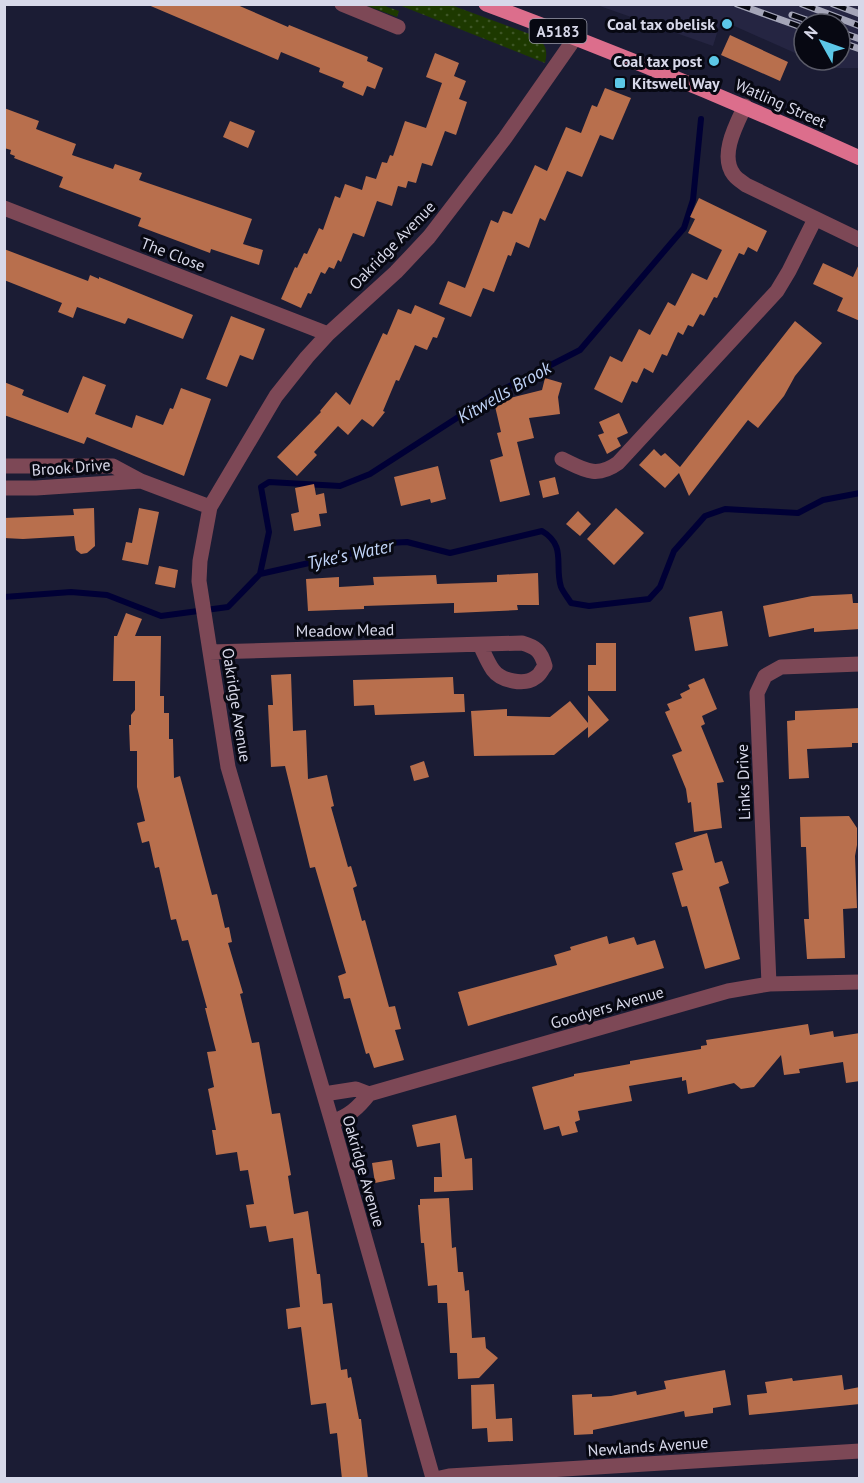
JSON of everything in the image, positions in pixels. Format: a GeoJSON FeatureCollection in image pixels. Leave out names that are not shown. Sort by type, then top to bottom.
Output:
{"type":"FeatureCollection","features":[{"type":"Feature","properties":{"kind":"main road","name":"Watling Street"},"geometry":{"type":"LineString","coordinates":[[486,4],[744,106],[860,158]]}},
{"type":"Feature","properties":{"kind":"street"},"geometry":{"type":"LineString","coordinates":[[342,4],[398,27]]}},
{"type":"Feature","properties":{"kind":"street","name":"Oakridge Avenue"},"geometry":{"type":"LineString","coordinates":[[433,1479],[228,767],[204,618],[199,581],[200,561],[210,507],[276,396],[328,334],[396,272],[429,237],[505,138],[575,38]]}},
{"type":"Feature","properties":{"kind":"street"},"geometry":{"type":"LineString","coordinates":[[744,106],[732,136],[728,156],[733,174],[746,185],[860,240]]}},
{"type":"Feature","properties":{"kind":"street","name":"The Close"},"geometry":{"type":"LineString","coordinates":[[4,208],[328,334]]}},
{"type":"Feature","properties":{"kind":"street"},"geometry":{"type":"LineString","coordinates":[[562,459],[595,473],[612,468],[618,463],[771,298],[789,271],[814,219]]}},
{"type":"Feature","properties":{"kind":"street","name":"Brook Drive"},"geometry":{"type":"LineString","coordinates":[[4,466],[113,466],[141,481],[210,507]]}},
{"type":"Feature","properties":{"kind":"street","name":"Brook Drive"},"geometry":{"type":"LineString","coordinates":[[4,488],[141,481]]}},
{"type":"Feature","properties":{"kind":"street","name":"Meadow Mead"},"geometry":{"type":"LineString","coordinates":[[210,652],[480,645]]}},
{"type":"Feature","properties":{"kind":"street","name":"Links Drive"},"geometry":{"type":"LineString","coordinates":[[769,984],[757,693],[765,675],[781,667],[860,664]]}},
{"type":"Feature","properties":{"kind":"street","name":"Goodyers Avenue"},"geometry":{"type":"LineString","coordinates":[[332,1122],[357,1109],[369,1094],[728,991],[769,984],[860,982]]}},
{"type":"Feature","properties":{"kind":"street","name":"Goodyers Avenue"},"geometry":{"type":"LineString","coordinates":[[324,1094],[356,1089],[369,1094]]}},
{"type":"Feature","properties":{"kind":"street","name":"Newlands Avenue"},"geometry":{"type":"LineString","coordinates":[[440,1479],[449,1476],[860,1451]]}},
{"type":"Feature","properties":{"kind":"shaded area"},"geometry":{"type":"Polygon","coordinates":[[[597,5],[859,5],[859,68],[852,68],[852,12],[792,12],[792,52],[721,20],[713,46],[597,5]]]}},
{"type":"Feature","properties":{"kind":"green space"},"geometry":{"type":"Polygon","coordinates":[[[365,5],[382,5],[399,11],[397,17],[365,5]]]}},
{"type":"Feature","properties":{"kind":"green space"},"geometry":{"type":"Polygon","coordinates":[[[399,5],[451,5],[535,36],[545,48],[545,63],[399,5]]]}},
{"type":"Feature","properties":{"kind":"building"},"geometry":{"type":"Polygon","coordinates":[[[146,4],[235,4],[368,57],[367,61],[383,68],[375,89],[367,86],[363,96],[342,87],[344,82],[319,72],[320,68],[281,52],[278,60],[146,4]]]}},
{"type":"Feature","properties":{"kind":"building"},"geometry":{"type":"Polygon","coordinates":[[[730,35],[788,62],[780,81],[721,55],[730,35]]]}},
{"type":"Feature","properties":{"kind":"building"},"geometry":{"type":"Polygon","coordinates":[[[435,53],[459,63],[454,76],[466,81],[459,99],[467,102],[456,135],[445,131],[432,166],[422,163],[416,183],[408,181],[406,188],[398,186],[392,206],[377,201],[364,237],[353,233],[341,262],[338,260],[334,269],[329,267],[325,274],[321,272],[311,294],[308,293],[301,308],[281,299],[295,267],[297,268],[304,253],[307,254],[319,228],[323,230],[335,196],[340,198],[345,184],[362,190],[366,176],[376,179],[382,162],[387,163],[390,155],[393,156],[405,121],[426,128],[442,83],[426,77],[435,53]]]}},
{"type":"Feature","properties":{"kind":"building"},"geometry":{"type":"Polygon","coordinates":[[[605,88],[631,98],[613,140],[600,135],[582,177],[567,171],[545,221],[540,218],[529,248],[516,242],[511,256],[508,255],[494,292],[483,288],[471,317],[439,304],[448,281],[465,288],[491,220],[498,223],[503,211],[512,214],[535,165],[547,171],[566,127],[581,133],[592,105],[597,107],[605,88]]]}},
{"type":"Feature","properties":{"kind":"building"},"geometry":{"type":"Polygon","coordinates":[[[4,108],[39,121],[36,129],[76,144],[72,155],[113,169],[115,164],[142,173],[139,180],[252,219],[243,244],[263,250],[259,265],[211,249],[210,253],[138,226],[141,218],[59,187],[63,177],[14,158],[15,156],[10,154],[11,150],[4,148],[4,108]]]}},
{"type":"Feature","properties":{"kind":"building"},"geometry":{"type":"Polygon","coordinates":[[[230,121],[255,131],[248,148],[223,137],[230,121]]]}},
{"type":"Feature","properties":{"kind":"building"},"geometry":{"type":"Polygon","coordinates":[[[699,198],[767,231],[757,252],[748,247],[744,255],[739,253],[717,298],[714,297],[704,316],[700,314],[693,327],[688,325],[683,335],[678,332],[667,356],[662,354],[653,373],[644,368],[637,383],[632,381],[622,403],[594,389],[610,356],[622,362],[639,329],[650,335],[668,302],[675,306],[692,273],[707,280],[722,250],[688,233],[695,219],[690,217],[699,198]]]}},
{"type":"Feature","properties":{"kind":"building"},"geometry":{"type":"Polygon","coordinates":[[[4,249],[88,281],[90,275],[99,279],[99,277],[193,315],[183,339],[128,318],[125,324],[77,307],[73,318],[58,312],[62,303],[4,280],[4,249]]]}},
{"type":"Feature","properties":{"kind":"building"},"geometry":{"type":"Polygon","coordinates":[[[860,262],[860,321],[837,311],[843,298],[813,284],[823,263],[853,277],[860,262]]]}},
{"type":"Feature","properties":{"kind":"building"},"geometry":{"type":"Polygon","coordinates":[[[415,305],[445,318],[437,338],[433,337],[427,350],[415,345],[399,381],[396,380],[383,411],[385,412],[373,427],[362,419],[348,435],[338,426],[314,452],[317,455],[297,476],[277,457],[321,412],[336,392],[350,405],[383,333],[387,335],[398,309],[411,314],[415,305]]]}},
{"type":"Feature","properties":{"kind":"building"},"geometry":{"type":"Polygon","coordinates":[[[231,316],[265,329],[253,360],[240,355],[227,387],[206,379],[231,316]]]}},
{"type":"Feature","properties":{"kind":"building"},"geometry":{"type":"Polygon","coordinates":[[[795,321],[822,343],[758,428],[748,420],[689,496],[679,473],[665,488],[639,465],[654,449],[661,456],[665,453],[680,467],[795,321]]]}},
{"type":"Feature","properties":{"kind":"building"},"geometry":{"type":"Polygon","coordinates":[[[83,376],[106,385],[95,414],[132,428],[136,415],[163,425],[170,408],[173,409],[181,388],[211,399],[184,476],[87,437],[84,444],[4,415],[4,382],[24,390],[22,395],[68,413],[83,376]]]}},
{"type":"Feature","properties":{"kind":"building"},"geometry":{"type":"Polygon","coordinates":[[[545,378],[562,383],[558,397],[560,414],[529,418],[534,438],[517,442],[530,495],[500,502],[490,460],[503,456],[497,433],[501,432],[494,402],[542,390],[545,378]]]}},
{"type":"Feature","properties":{"kind":"building"},"geometry":{"type":"Polygon","coordinates":[[[619,413],[628,433],[617,438],[621,446],[607,454],[598,435],[604,433],[599,422],[619,413]]]}},
{"type":"Feature","properties":{"kind":"building"},"geometry":{"type":"Polygon","coordinates":[[[438,466],[446,499],[431,503],[430,499],[401,506],[394,477],[438,466]]]}},
{"type":"Feature","properties":{"kind":"building"},"geometry":{"type":"Polygon","coordinates":[[[555,477],[559,494],[543,498],[539,481],[555,477]]]}},
{"type":"Feature","properties":{"kind":"building"},"geometry":{"type":"Polygon","coordinates":[[[314,484],[316,495],[324,493],[327,513],[319,514],[321,526],[294,531],[291,514],[299,512],[295,488],[314,484]]]}},
{"type":"Feature","properties":{"kind":"building"},"geometry":{"type":"Polygon","coordinates":[[[94,508],[95,546],[87,553],[81,554],[76,550],[74,536],[4,538],[4,518],[74,515],[73,509],[94,508]]]}},
{"type":"Feature","properties":{"kind":"building"},"geometry":{"type":"Polygon","coordinates":[[[139,508],[159,512],[148,565],[122,560],[126,542],[132,543],[139,508]]]}},
{"type":"Feature","properties":{"kind":"building"},"geometry":{"type":"Polygon","coordinates":[[[616,508],[644,533],[614,565],[587,539],[616,508]]]}},
{"type":"Feature","properties":{"kind":"building"},"geometry":{"type":"Polygon","coordinates":[[[578,511],[591,524],[580,536],[566,524],[578,511]]]}},
{"type":"Feature","properties":{"kind":"building"},"geometry":{"type":"Polygon","coordinates":[[[159,566],[178,570],[175,588],[155,584],[159,566]]]}},
{"type":"Feature","properties":{"kind":"building"},"geometry":{"type":"Polygon","coordinates":[[[538,573],[539,605],[517,605],[518,610],[454,613],[454,603],[364,606],[364,609],[308,611],[306,579],[339,577],[339,587],[374,585],[373,577],[436,575],[437,584],[497,582],[497,575],[538,573]]]}},
{"type":"Feature","properties":{"kind":"building"},"geometry":{"type":"Polygon","coordinates":[[[852,594],[853,603],[860,603],[860,629],[814,632],[814,628],[769,637],[763,606],[812,596],[852,594]]]}},
{"type":"Feature","properties":{"kind":"building"},"geometry":{"type":"Polygon","coordinates":[[[722,611],[728,646],[695,651],[689,617],[722,611]]]}},
{"type":"Feature","properties":{"kind":"building"},"geometry":{"type":"Polygon","coordinates":[[[126,613],[142,619],[135,636],[161,636],[160,696],[164,696],[164,713],[169,713],[169,739],[173,739],[174,778],[180,776],[212,895],[217,894],[225,928],[229,927],[232,942],[228,943],[243,993],[240,994],[252,1043],[259,1042],[272,1114],[280,1113],[291,1175],[288,1176],[294,1214],[308,1211],[317,1274],[320,1274],[323,1304],[332,1303],[341,1370],[347,1369],[348,1378],[351,1377],[359,1419],[361,1419],[368,1479],[342,1479],[337,1433],[330,1434],[326,1403],[311,1405],[301,1327],[288,1329],[286,1309],[300,1307],[293,1238],[269,1242],[266,1226],[250,1228],[246,1205],[254,1204],[248,1170],[240,1171],[237,1152],[216,1155],[212,1130],[216,1130],[208,1089],[214,1087],[207,1052],[216,1051],[205,1008],[207,1008],[188,940],[182,941],[176,919],[171,920],[159,867],[155,868],[149,841],[142,843],[137,823],[145,821],[137,787],[137,751],[130,751],[129,725],[131,725],[131,715],[135,710],[135,681],[113,681],[114,636],[117,636],[126,613]]]}},
{"type":"Feature","properties":{"kind":"building"},"geometry":{"type":"Polygon","coordinates":[[[596,643],[616,643],[616,691],[588,691],[588,665],[596,665],[596,643]]]}},
{"type":"Feature","properties":{"kind":"building"},"geometry":{"type":"Polygon","coordinates":[[[291,674],[293,731],[306,730],[308,779],[327,775],[334,806],[331,807],[348,867],[351,866],[357,886],[353,888],[362,921],[365,920],[389,1007],[395,1006],[401,1029],[395,1030],[404,1060],[374,1068],[369,1053],[366,1054],[350,998],[344,999],[338,976],[346,973],[315,867],[310,868],[285,766],[271,767],[268,705],[273,705],[271,675],[291,674]]]}},
{"type":"Feature","properties":{"kind":"building"},"geometry":{"type":"Polygon","coordinates":[[[453,677],[454,694],[464,694],[465,712],[375,715],[374,705],[354,706],[353,680],[453,677]]]}},
{"type":"Feature","properties":{"kind":"building"},"geometry":{"type":"Polygon","coordinates":[[[704,678],[717,709],[702,716],[705,724],[701,726],[724,782],[717,783],[722,828],[694,832],[691,802],[688,803],[686,789],[672,755],[682,751],[665,712],[670,710],[667,704],[682,698],[680,694],[690,689],[688,685],[704,678]]]}},
{"type":"Feature","properties":{"kind":"building"},"geometry":{"type":"Polygon","coordinates":[[[588,695],[609,720],[588,738],[588,727],[554,755],[474,756],[471,711],[507,709],[507,716],[550,717],[570,701],[588,723],[588,695]]]}},
{"type":"Feature","properties":{"kind":"building"},"geometry":{"type":"Polygon","coordinates":[[[860,708],[860,743],[852,743],[852,747],[807,749],[809,778],[789,779],[787,721],[795,720],[795,711],[860,708]]]}},
{"type":"Feature","properties":{"kind":"building"},"geometry":{"type":"Polygon","coordinates":[[[424,761],[429,777],[414,781],[410,766],[424,761]]]}},
{"type":"Feature","properties":{"kind":"building"},"geometry":{"type":"Polygon","coordinates":[[[849,816],[857,828],[855,856],[857,908],[843,909],[845,958],[807,959],[804,919],[809,919],[806,847],[801,847],[800,817],[849,816]]]}},
{"type":"Feature","properties":{"kind":"building"},"geometry":{"type":"Polygon","coordinates":[[[707,833],[715,863],[722,861],[729,883],[719,887],[740,959],[705,969],[687,906],[682,907],[672,873],[683,870],[675,843],[707,833]]]}},
{"type":"Feature","properties":{"kind":"building"},"geometry":{"type":"Polygon","coordinates":[[[607,936],[609,944],[634,937],[637,945],[655,940],[664,968],[468,1026],[458,992],[557,965],[554,955],[571,950],[570,947],[607,936]]]}},
{"type":"Feature","properties":{"kind":"building"},"geometry":{"type":"Polygon","coordinates":[[[808,1024],[810,1035],[833,1031],[834,1037],[860,1033],[860,1081],[846,1083],[843,1062],[799,1069],[800,1073],[784,1075],[781,1055],[754,1087],[741,1089],[734,1083],[688,1094],[686,1080],[682,1081],[682,1077],[629,1086],[632,1101],[578,1111],[580,1120],[575,1122],[578,1132],[562,1136],[559,1126],[544,1130],[532,1087],[574,1076],[574,1074],[630,1064],[630,1061],[701,1049],[701,1046],[707,1045],[706,1040],[808,1024]]]}},
{"type":"Feature","properties":{"kind":"building"},"geometry":{"type":"Polygon","coordinates":[[[456,1115],[465,1159],[472,1158],[473,1190],[434,1192],[434,1177],[442,1177],[440,1143],[417,1147],[412,1125],[456,1115]]]}},
{"type":"Feature","properties":{"kind":"building"},"geometry":{"type":"Polygon","coordinates":[[[392,1160],[395,1179],[375,1183],[372,1163],[392,1160]]]}},
{"type":"Feature","properties":{"kind":"building"},"geometry":{"type":"Polygon","coordinates":[[[449,1198],[452,1248],[456,1247],[458,1272],[463,1272],[465,1291],[469,1290],[472,1338],[485,1337],[486,1348],[498,1358],[479,1378],[458,1379],[457,1353],[450,1353],[447,1303],[438,1303],[437,1285],[428,1286],[418,1205],[420,1205],[420,1199],[449,1198]]]}},
{"type":"Feature","properties":{"kind":"building"},"geometry":{"type":"Polygon","coordinates":[[[725,1370],[731,1405],[713,1408],[713,1413],[685,1417],[684,1411],[593,1430],[593,1434],[574,1435],[572,1395],[611,1396],[636,1391],[637,1395],[666,1389],[664,1381],[725,1370]]]}},
{"type":"Feature","properties":{"kind":"building"},"geometry":{"type":"Polygon","coordinates":[[[842,1375],[844,1390],[860,1387],[860,1404],[749,1415],[747,1395],[767,1393],[765,1382],[842,1375]]]}},
{"type":"Feature","properties":{"kind":"building"},"geometry":{"type":"Polygon","coordinates":[[[494,1384],[496,1419],[512,1418],[513,1441],[488,1442],[487,1428],[472,1429],[471,1385],[494,1384]]]}},
{"type":"Feature","properties":{"kind":"waterway","name":"Kitwells Brook"},"geometry":{"type":"LineString","coordinates":[[260,574],[269,532],[261,487],[269,482],[340,486],[370,474],[494,394],[580,350],[684,228],[693,200],[701,119]]}},
{"type":"Feature","properties":{"kind":"waterway","name":"Tyke's Water"},"geometry":{"type":"LineString","coordinates":[[4,597],[71,592],[107,595],[161,616],[228,607],[260,574],[387,543],[407,542],[450,553],[542,531],[555,543],[561,587],[571,603],[589,606],[649,599],[660,587],[674,551],[705,516],[725,509],[798,513],[823,500],[860,493]]}},
{"type":"Feature","properties":{"kind":"railway"},"geometry":{"type":"LineString","coordinates":[[737,4],[792,24]]}},
{"type":"Feature","properties":{"kind":"railway"},"geometry":{"type":"LineString","coordinates":[[802,4],[860,26]]}},
{"type":"Feature","properties":{"kind":"railway"},"geometry":{"type":"LineString","coordinates":[[833,4],[860,14]]}},
{"type":"Feature","properties":{"kind":"railway"},"geometry":{"type":"LineString","coordinates":[[852,36],[860,39]]}},
{"type":"Feature","properties":{"kind":"railway"},"geometry":{"type":"LineString","coordinates":[[852,46],[860,49]]}},
{"type":"Feature","properties":{"kind":"place","name":"Coal tax obelisk"},"geometry":{"type":"Point","coordinates":[727,24]}},
{"type":"Feature","properties":{"kind":"place","name":"Coal tax post"},"geometry":{"type":"Point","coordinates":[714,61]}},
{"type":"Feature","properties":{"kind":"place","name":"Kitswell Way"},"geometry":{"type":"Point","coordinates":[620,83]}}]}
